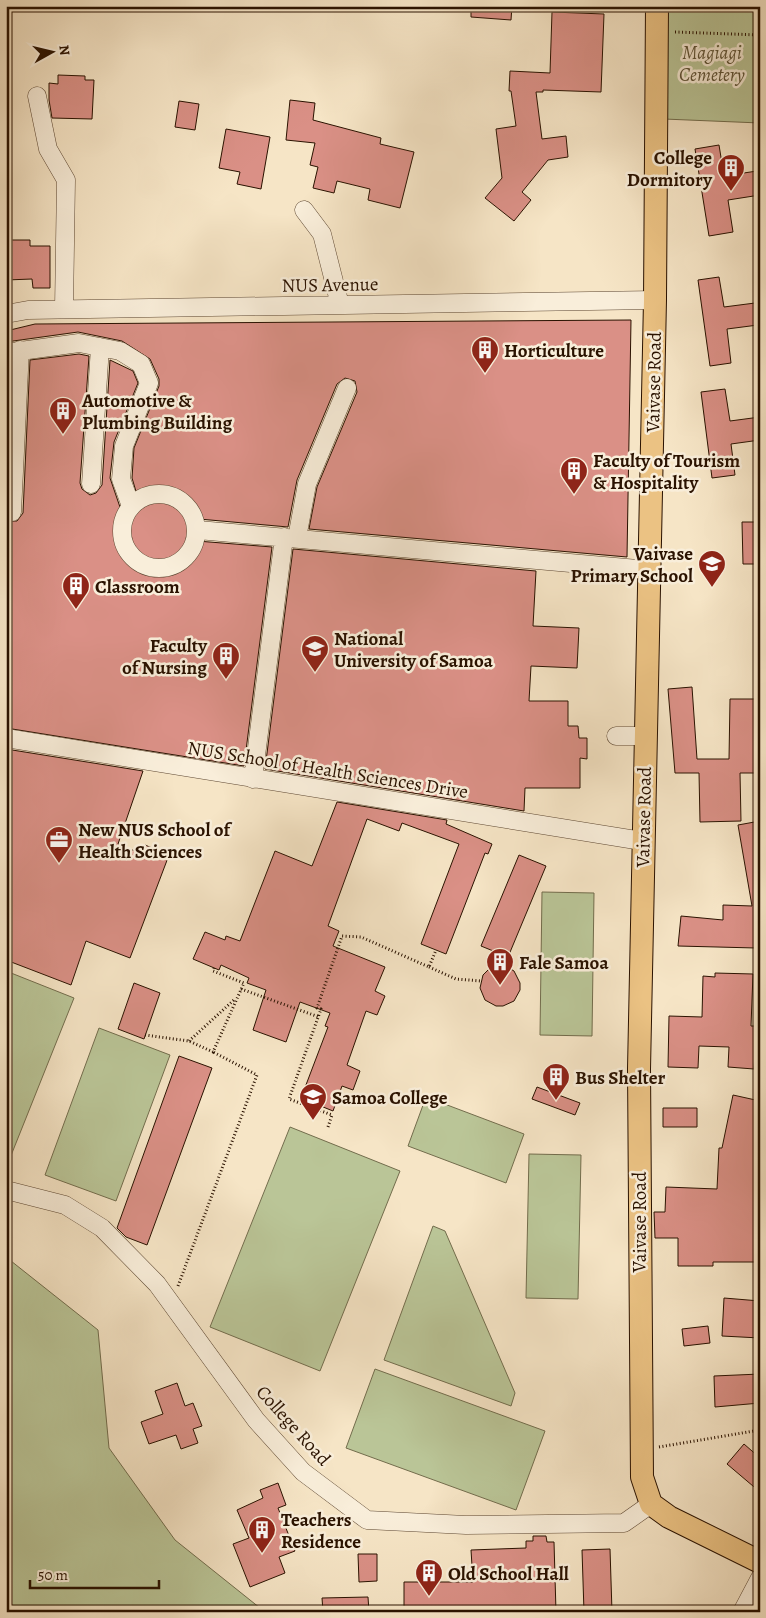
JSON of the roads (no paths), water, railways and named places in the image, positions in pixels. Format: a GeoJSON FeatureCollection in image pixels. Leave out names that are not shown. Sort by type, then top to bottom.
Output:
{"type":"FeatureCollection","features":[{"type":"Feature","properties":{"kind":"main road","name":"Vaivase Road"},"geometry":{"type":"LineString","coordinates":[[652,1504],[642,1477],[638,1132],[642,842],[654,300],[657,6]]}},
{"type":"Feature","properties":{"kind":"main road"},"geometry":{"type":"LineString","coordinates":[[652,1504],[669,1517],[760,1562]]}},
{"type":"Feature","properties":{"kind":"street"},"geometry":{"type":"LineString","coordinates":[[37,96],[48,149],[66,180],[64,309]]}},
{"type":"Feature","properties":{"kind":"street"},"geometry":{"type":"LineString","coordinates":[[304,210],[322,234],[340,305]]}},
{"type":"Feature","properties":{"kind":"street","name":"NUS Avenue"},"geometry":{"type":"LineString","coordinates":[[6,314],[28,310],[64,309],[654,300]]}},
{"type":"Feature","properties":{"kind":"street"},"geometry":{"type":"LineString","coordinates":[[12,512],[13,352],[79,343],[120,351],[140,364],[149,384],[124,446],[121,479],[131,506]]}},
{"type":"Feature","properties":{"kind":"street"},"geometry":{"type":"LineString","coordinates":[[91,484],[100,347]]}},
{"type":"Feature","properties":{"kind":"street"},"geometry":{"type":"LineString","coordinates":[[252,779],[291,538],[307,484],[347,388]]}},
{"type":"Feature","properties":{"kind":"street"},"geometry":{"type":"LineString","coordinates":[[152,494],[164,494],[177,498],[187,506],[198,530],[191,550],[184,559],[174,566],[157,568],[140,564],[127,550],[122,532],[124,519],[131,506],[152,494]]}},
{"type":"Feature","properties":{"kind":"street"},"geometry":{"type":"LineString","coordinates":[[198,530],[649,570]]}},
{"type":"Feature","properties":{"kind":"street"},"geometry":{"type":"LineString","coordinates":[[616,736],[645,736]]}},
{"type":"Feature","properties":{"kind":"street","name":"NUS School of Health Sciences Drive"},"geometry":{"type":"LineString","coordinates":[[6,738],[642,842]]}},
{"type":"Feature","properties":{"kind":"street","name":"College Road"},"geometry":{"type":"LineString","coordinates":[[6,1190],[65,1205],[102,1228],[157,1284],[268,1433],[303,1472],[367,1520],[466,1525],[624,1524],[652,1504]]}},
{"type":"Feature","properties":{"kind":"street"},"geometry":{"type":"LineString","coordinates":[[742,1612],[760,1578]]}},
{"type":"Feature","properties":{"kind":"place","name":"College Dormitory"},"geometry":{"type":"Point","coordinates":[731,192]}},
{"type":"Feature","properties":{"kind":"place","name":"Horticulture"},"geometry":{"type":"Point","coordinates":[485,374]}},
{"type":"Feature","properties":{"kind":"place","name":"Automotive & Plumbing Building"},"geometry":{"type":"Point","coordinates":[63,435]}},
{"type":"Feature","properties":{"kind":"place","name":"Faculty of Tourism & Hospitality"},"geometry":{"type":"Point","coordinates":[574,495]}},
{"type":"Feature","properties":{"kind":"place","name":"Vaivase Primary School"},"geometry":{"type":"Point","coordinates":[712,588]}},
{"type":"Feature","properties":{"kind":"place","name":"Classroom"},"geometry":{"type":"Point","coordinates":[76,610]}},
{"type":"Feature","properties":{"kind":"place","name":"National University of Samoa"},"geometry":{"type":"Point","coordinates":[315,673]}},
{"type":"Feature","properties":{"kind":"place","name":"Faculty of Nursing"},"geometry":{"type":"Point","coordinates":[226,680]}},
{"type":"Feature","properties":{"kind":"place","name":"New NUS School of Health Sciences"},"geometry":{"type":"Point","coordinates":[59,864]}},
{"type":"Feature","properties":{"kind":"place","name":"Fale Samoa"},"geometry":{"type":"Point","coordinates":[500,986]}},
{"type":"Feature","properties":{"kind":"place","name":"Bus Shelter"},"geometry":{"type":"Point","coordinates":[556,1101]}},
{"type":"Feature","properties":{"kind":"place","name":"Samoa College"},"geometry":{"type":"Point","coordinates":[313,1121]}},
{"type":"Feature","properties":{"kind":"place","name":"Teachers Residence"},"geometry":{"type":"Point","coordinates":[262,1554]}},
{"type":"Feature","properties":{"kind":"place","name":"Old School Hall"},"geometry":{"type":"Point","coordinates":[429,1597]}},
{"type":"Feature","properties":{"kind":"park label","name":"Magiagi Cemetery"},"geometry":{"type":"Point","coordinates":[712,63]}}]}
